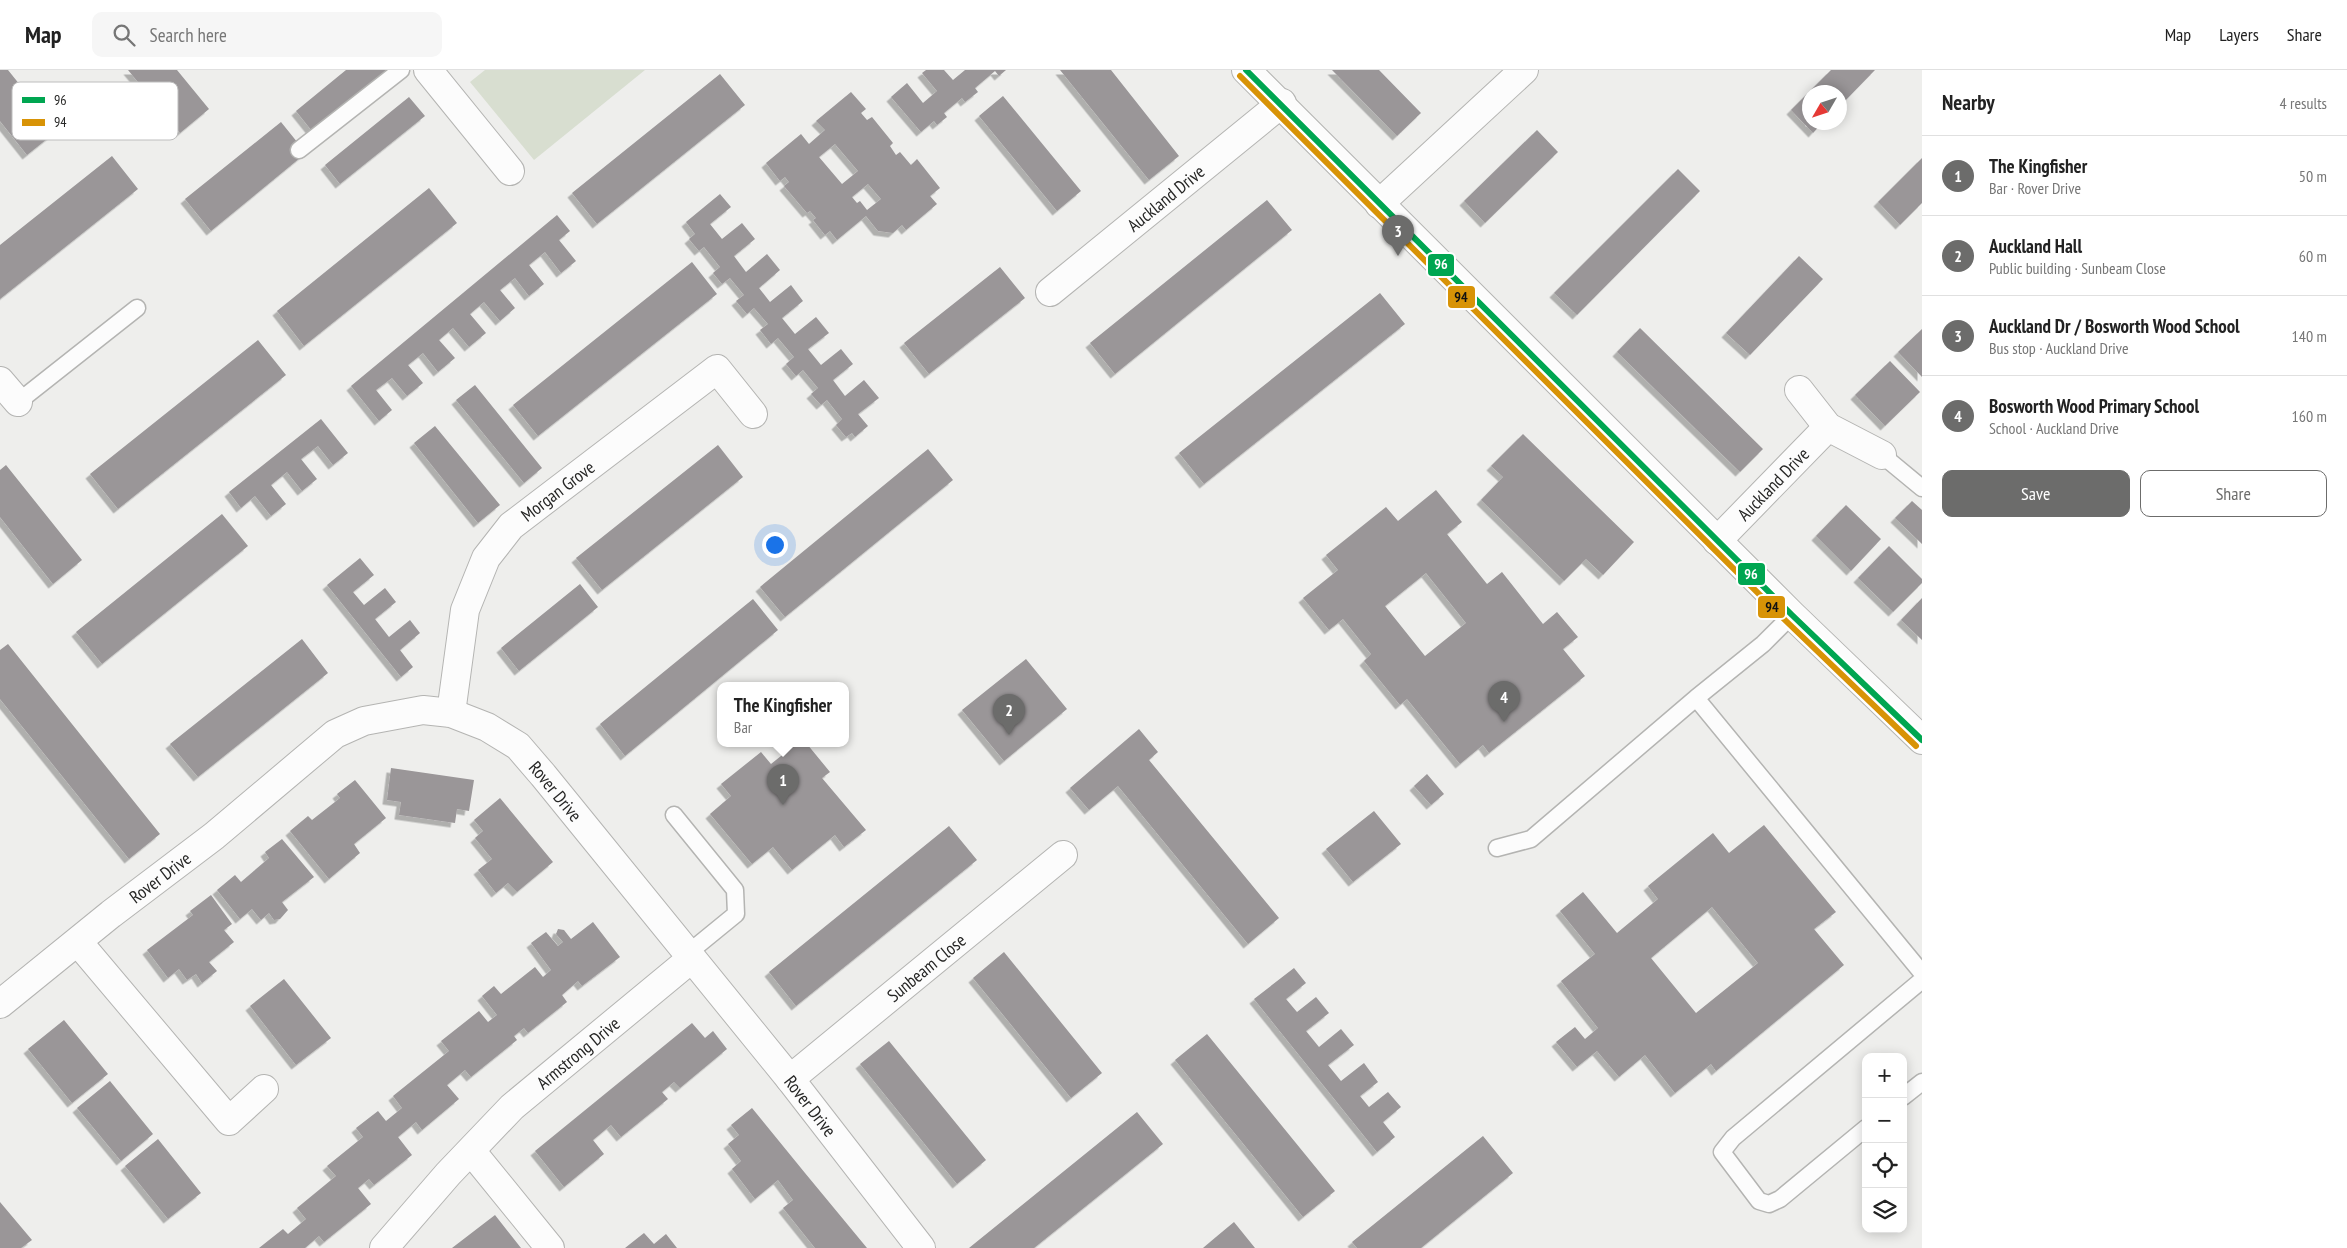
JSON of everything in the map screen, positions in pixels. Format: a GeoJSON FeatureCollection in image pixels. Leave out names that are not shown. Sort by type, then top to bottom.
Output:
{"type":"FeatureCollection","features":[{"type":"Feature","properties":{"kind":"street"},"geometry":{"type":"LineString","coordinates":[[428,70],[510,171]]}},
{"type":"Feature","properties":{"kind":"street"},"geometry":{"type":"LineString","coordinates":[[1246,70],[1282,103],[1379,204],[1565,386],[1717,541],[1922,739]]}},
{"type":"Feature","properties":{"kind":"street"},"geometry":{"type":"LineString","coordinates":[[1379,204],[1524,70]]}},
{"type":"Feature","properties":{"kind":"street","name":"Auckland Drive"},"geometry":{"type":"LineString","coordinates":[[1050,292],[1282,103]]}},
{"type":"Feature","properties":{"kind":"street","name":"Morgan Grove"},"geometry":{"type":"LineString","coordinates":[[451,713],[465,610],[486,558],[511,526],[717,369],[753,414]]}},
{"type":"Feature","properties":{"kind":"street"},"geometry":{"type":"LineString","coordinates":[[0,381],[18,402]]}},
{"type":"Feature","properties":{"kind":"street"},"geometry":{"type":"LineString","coordinates":[[1799,390],[1828,427],[1882,455]]}},
{"type":"Feature","properties":{"kind":"street","name":"Auckland Drive"},"geometry":{"type":"LineString","coordinates":[[1717,541],[1828,427]]}},
{"type":"Feature","properties":{"kind":"street","name":"Rover Drive"},"geometry":{"type":"LineString","coordinates":[[0,1004],[111,914],[214,836],[335,734],[364,721],[423,710],[451,713],[487,727],[518,746],[790,1079],[921,1248]]}},
{"type":"Feature","properties":{"kind":"street","name":"Sunbeam Close"},"geometry":{"type":"LineString","coordinates":[[790,1079],[1063,855]]}},
{"type":"Feature","properties":{"kind":"street"},"geometry":{"type":"LineString","coordinates":[[78,942],[229,1120],[264,1089]]}},
{"type":"Feature","properties":{"kind":"street","name":"Armstrong Drive"},"geometry":{"type":"LineString","coordinates":[[384,1248],[448,1174],[472,1152],[512,1107],[689,957]]}},
{"type":"Feature","properties":{"kind":"street"},"geometry":{"type":"LineString","coordinates":[[472,1152],[550,1248]]}},
{"type":"Feature","properties":{"kind":"lane"},"geometry":{"type":"LineString","coordinates":[[299,150],[401,70]]}},
{"type":"Feature","properties":{"kind":"lane"},"geometry":{"type":"LineString","coordinates":[[18,402],[137,308]]}},
{"type":"Feature","properties":{"kind":"lane"},"geometry":{"type":"LineString","coordinates":[[1882,455],[1922,488]]}},
{"type":"Feature","properties":{"kind":"lane"},"geometry":{"type":"LineString","coordinates":[[1497,848],[1532,839],[1696,698],[1768,640],[1792,615]]}},
{"type":"Feature","properties":{"kind":"lane"},"geometry":{"type":"LineString","coordinates":[[1696,698],[1922,973]]}},
{"type":"Feature","properties":{"kind":"lane"},"geometry":{"type":"LineString","coordinates":[[674,815],[735,890],[736,914],[689,957]]}},
{"type":"Feature","properties":{"kind":"lane"},"geometry":{"type":"LineString","coordinates":[[1862,1131],[1780,1199],[1769,1204],[1759,1201],[1722,1152],[1733,1138],[1922,980]]}},
{"type":"Feature","properties":{"kind":"lane"},"geometry":{"type":"LineString","coordinates":[[1907,1094],[1922,1082]]}},
{"type":"Feature","properties":{"kind":"shaded area"},"geometry":{"type":"Polygon","coordinates":[[[485,70],[645,70],[534,160],[470,82],[485,70]]]}},
{"type":"Feature","properties":{"kind":"building"},"geometry":{"type":"Polygon","coordinates":[[[0,70],[8,70],[18,82],[12,82],[12,136],[0,121],[0,70]]]}},
{"type":"Feature","properties":{"kind":"building"},"geometry":{"type":"Polygon","coordinates":[[[128,70],[177,70],[209,109],[180,133],[178,131],[178,82],[138,82],[128,70]]]}},
{"type":"Feature","properties":{"kind":"building"},"geometry":{"type":"Polygon","coordinates":[[[346,70],[388,70],[312,131],[296,111],[346,70]]]}},
{"type":"Feature","properties":{"kind":"building"},"geometry":{"type":"Polygon","coordinates":[[[926,70],[944,70],[953,80],[965,70],[1006,70],[999,76],[995,71],[975,88],[978,92],[965,102],[962,98],[944,113],[947,117],[937,125],[934,121],[921,132],[891,97],[907,83],[923,103],[937,91],[922,73],[926,70]]]}},
{"type":"Feature","properties":{"kind":"building"},"geometry":{"type":"Polygon","coordinates":[[[1060,70],[1111,70],[1179,156],[1149,180],[1060,70]]]}},
{"type":"Feature","properties":{"kind":"building"},"geometry":{"type":"Polygon","coordinates":[[[1332,70],[1379,70],[1421,113],[1397,136],[1332,70]]]}},
{"type":"Feature","properties":{"kind":"building"},"geometry":{"type":"Polygon","coordinates":[[[1831,70],[1875,70],[1847,99],[1847,85],[1816,85],[1831,70]]]}},
{"type":"Feature","properties":{"kind":"building"},"geometry":{"type":"Polygon","coordinates":[[[720,74],[745,105],[597,224],[572,193],[720,74]]]}},
{"type":"Feature","properties":{"kind":"building"},"geometry":{"type":"Polygon","coordinates":[[[851,92],[866,109],[861,113],[867,120],[872,117],[893,143],[890,146],[896,155],[900,152],[911,165],[917,159],[940,188],[930,196],[937,204],[906,230],[902,225],[893,233],[878,231],[866,216],[837,240],[830,231],[825,235],[813,220],[816,218],[810,211],[807,213],[784,186],[789,182],[785,177],[780,181],[766,163],[801,134],[809,144],[825,130],[816,121],[851,92]],[[835,144],[819,157],[842,184],[858,171],[835,144]],[[868,184],[852,197],[857,203],[860,201],[867,210],[881,199],[868,184]]]}},
{"type":"Feature","properties":{"kind":"building"},"geometry":{"type":"Polygon","coordinates":[[[1003,96],[1081,191],[1057,211],[979,116],[1003,96]]]}},
{"type":"Feature","properties":{"kind":"building"},"geometry":{"type":"Polygon","coordinates":[[[409,97],[425,116],[340,184],[325,165],[409,97]]]}},
{"type":"Feature","properties":{"kind":"building"},"geometry":{"type":"Polygon","coordinates":[[[1802,99],[1802,122],[1791,110],[1802,99]]]}},
{"type":"Feature","properties":{"kind":"building"},"geometry":{"type":"Polygon","coordinates":[[[281,122],[306,153],[211,231],[185,199],[281,122]]]}},
{"type":"Feature","properties":{"kind":"building"},"geometry":{"type":"Polygon","coordinates":[[[1537,130],[1558,152],[1485,223],[1464,201],[1537,130]]]}},
{"type":"Feature","properties":{"kind":"building"},"geometry":{"type":"Polygon","coordinates":[[[15,140],[46,140],[27,155],[15,140]]]}},
{"type":"Feature","properties":{"kind":"building"},"geometry":{"type":"Polygon","coordinates":[[[112,156],[138,189],[0,299],[0,245],[112,156]]]}},
{"type":"Feature","properties":{"kind":"building"},"geometry":{"type":"Polygon","coordinates":[[[1922,158],[1922,203],[1900,225],[1878,202],[1922,158]]]}},
{"type":"Feature","properties":{"kind":"building"},"geometry":{"type":"Polygon","coordinates":[[[1678,169],[1700,191],[1577,315],[1554,293],[1678,169]]]}},
{"type":"Feature","properties":{"kind":"building"},"geometry":{"type":"Polygon","coordinates":[[[429,188],[457,223],[304,346],[277,311],[429,188]]]}},
{"type":"Feature","properties":{"kind":"building"},"geometry":{"type":"Polygon","coordinates":[[[720,194],[731,207],[710,224],[722,239],[742,223],[755,239],[734,256],[746,272],[767,254],[780,270],[759,288],[770,302],[791,285],[803,301],[782,318],[795,334],[816,317],[829,333],[808,349],[821,365],[841,349],[853,364],[833,380],[845,396],[864,380],[879,398],[858,414],[868,426],[855,437],[852,433],[846,437],[836,425],[842,419],[827,400],[821,405],[811,394],[818,388],[803,370],[796,376],[786,364],[794,357],[778,338],[771,344],[760,330],[768,324],[754,308],[747,314],[736,301],[744,295],[730,278],[722,284],[713,273],[720,267],[704,247],[699,251],[689,239],[695,234],[686,222],[720,194]]]}},
{"type":"Feature","properties":{"kind":"building"},"geometry":{"type":"Polygon","coordinates":[[[1267,200],[1292,230],[1115,374],[1090,343],[1267,200]]]}},
{"type":"Feature","properties":{"kind":"building"},"geometry":{"type":"Polygon","coordinates":[[[557,215],[570,231],[559,240],[576,261],[561,273],[545,252],[529,265],[544,284],[529,296],[515,278],[500,290],[515,308],[500,321],[484,302],[470,314],[486,333],[469,347],[453,328],[439,340],[455,358],[438,372],[423,353],[408,365],[423,383],[407,396],[392,378],[376,390],[392,410],[379,421],[351,386],[557,215]]]}},
{"type":"Feature","properties":{"kind":"building"},"geometry":{"type":"Polygon","coordinates":[[[1799,256],[1823,279],[1750,355],[1726,333],[1799,256]]]}},
{"type":"Feature","properties":{"kind":"building"},"geometry":{"type":"Polygon","coordinates":[[[692,262],[717,294],[538,436],[513,405],[692,262]]]}},
{"type":"Feature","properties":{"kind":"building"},"geometry":{"type":"Polygon","coordinates":[[[1000,267],[1025,298],[929,374],[904,343],[1000,267]]]}},
{"type":"Feature","properties":{"kind":"building"},"geometry":{"type":"Polygon","coordinates":[[[1380,293],[1405,324],[1204,484],[1179,453],[1380,293]]]}},
{"type":"Feature","properties":{"kind":"building"},"geometry":{"type":"Polygon","coordinates":[[[1640,328],[1763,449],[1740,472],[1617,352],[1640,328]]]}},
{"type":"Feature","properties":{"kind":"building"},"geometry":{"type":"Polygon","coordinates":[[[1922,329],[1922,377],[1898,352],[1922,329]]]}},
{"type":"Feature","properties":{"kind":"building"},"geometry":{"type":"Polygon","coordinates":[[[258,340],[286,375],[118,509],[90,474],[258,340]]]}},
{"type":"Feature","properties":{"kind":"building"},"geometry":{"type":"Polygon","coordinates":[[[1890,361],[1920,392],[1885,426],[1855,395],[1890,361]]]}},
{"type":"Feature","properties":{"kind":"building"},"geometry":{"type":"Polygon","coordinates":[[[475,385],[542,468],[524,483],[456,400],[475,385]]]}},
{"type":"Feature","properties":{"kind":"building"},"geometry":{"type":"Polygon","coordinates":[[[321,419],[348,453],[333,465],[318,446],[301,459],[317,479],[302,491],[287,472],[271,485],[286,504],[271,516],[255,496],[241,508],[229,492],[321,419]]]}},
{"type":"Feature","properties":{"kind":"building"},"geometry":{"type":"Polygon","coordinates":[[[435,426],[500,505],[478,523],[414,443],[435,426]]]}},
{"type":"Feature","properties":{"kind":"building"},"geometry":{"type":"Polygon","coordinates":[[[1523,434],[1634,542],[1603,575],[1586,559],[1564,581],[1481,500],[1503,477],[1491,466],[1523,434]]]}},
{"type":"Feature","properties":{"kind":"building"},"geometry":{"type":"Polygon","coordinates":[[[718,445],[743,477],[602,590],[576,558],[718,445]]]}},
{"type":"Feature","properties":{"kind":"building"},"geometry":{"type":"Polygon","coordinates":[[[928,449],[953,480],[785,617],[760,587],[928,449]]]}},
{"type":"Feature","properties":{"kind":"building"},"geometry":{"type":"Polygon","coordinates":[[[6,465],[82,560],[53,584],[0,517],[0,470],[6,465]]]}},
{"type":"Feature","properties":{"kind":"building"},"geometry":{"type":"Polygon","coordinates":[[[1436,490],[1462,522],[1447,534],[1487,584],[1502,572],[1543,624],[1557,612],[1578,637],[1563,649],[1585,676],[1489,753],[1483,745],[1460,764],[1407,699],[1400,705],[1364,661],[1371,654],[1343,619],[1329,630],[1303,598],[1338,570],[1326,555],[1386,507],[1398,521],[1436,490]],[[1426,573],[1385,606],[1425,656],[1466,623],[1426,573]]]}},
{"type":"Feature","properties":{"kind":"building"},"geometry":{"type":"Polygon","coordinates":[[[1912,501],[1922,510],[1922,544],[1895,518],[1912,501]]]}},
{"type":"Feature","properties":{"kind":"building"},"geometry":{"type":"Polygon","coordinates":[[[1846,505],[1881,539],[1851,571],[1816,536],[1846,505]]]}},
{"type":"Feature","properties":{"kind":"building"},"geometry":{"type":"Polygon","coordinates":[[[222,514],[248,546],[102,664],[76,632],[222,514]]]}},
{"type":"Feature","properties":{"kind":"building"},"geometry":{"type":"Polygon","coordinates":[[[1889,546],[1922,579],[1922,583],[1893,612],[1858,578],[1889,546]]]}},
{"type":"Feature","properties":{"kind":"building"},"geometry":{"type":"Polygon","coordinates":[[[360,558],[374,575],[353,592],[364,605],[385,588],[396,602],[375,619],[389,637],[410,620],[420,633],[400,650],[413,667],[401,677],[327,585],[360,558]]]}},
{"type":"Feature","properties":{"kind":"building"},"geometry":{"type":"Polygon","coordinates":[[[580,584],[598,607],[519,671],[501,648],[580,584]]]}},
{"type":"Feature","properties":{"kind":"building"},"geometry":{"type":"Polygon","coordinates":[[[1922,598],[1922,640],[1901,620],[1922,598]]]}},
{"type":"Feature","properties":{"kind":"building"},"geometry":{"type":"Polygon","coordinates":[[[753,599],[778,630],[625,756],[600,724],[753,599]]]}},
{"type":"Feature","properties":{"kind":"building"},"geometry":{"type":"Polygon","coordinates":[[[302,639],[328,673],[198,777],[170,744],[302,639]]]}},
{"type":"Feature","properties":{"kind":"building"},"geometry":{"type":"Polygon","coordinates":[[[8,644],[160,834],[129,859],[0,699],[0,650],[8,644]]]}},
{"type":"Feature","properties":{"kind":"building"},"geometry":{"type":"Polygon","coordinates":[[[1026,659],[1067,709],[1004,761],[962,710],[1026,659]]]}},
{"type":"Feature","properties":{"kind":"building"},"geometry":{"type":"Polygon","coordinates":[[[1139,729],[1158,752],[1149,760],[1279,918],[1248,944],[1118,786],[1089,810],[1070,788],[1139,729]]]}},
{"type":"Feature","properties":{"kind":"building"},"geometry":{"type":"Polygon","coordinates":[[[792,747],[809,747],[830,772],[822,778],[866,830],[844,847],[835,835],[792,870],[773,847],[752,864],[710,814],[731,796],[721,784],[761,752],[771,764],[792,747]]]}},
{"type":"Feature","properties":{"kind":"building"},"geometry":{"type":"Polygon","coordinates":[[[391,768],[474,780],[469,811],[457,809],[455,823],[399,815],[401,802],[387,800],[391,768]]]}},
{"type":"Feature","properties":{"kind":"building"},"geometry":{"type":"Polygon","coordinates":[[[1427,774],[1444,794],[1431,805],[1414,786],[1427,774]]]}},
{"type":"Feature","properties":{"kind":"building"},"geometry":{"type":"Polygon","coordinates":[[[355,780],[386,818],[354,844],[360,853],[329,879],[290,831],[308,816],[312,820],[340,798],[337,794],[355,780]]]}},
{"type":"Feature","properties":{"kind":"building"},"geometry":{"type":"Polygon","coordinates":[[[500,798],[553,862],[517,892],[508,883],[496,893],[478,870],[492,859],[475,838],[483,831],[474,820],[500,798]]]}},
{"type":"Feature","properties":{"kind":"building"},"geometry":{"type":"Polygon","coordinates":[[[1374,811],[1401,844],[1353,882],[1326,849],[1374,811]]]}},
{"type":"Feature","properties":{"kind":"building"},"geometry":{"type":"Polygon","coordinates":[[[1764,825],[1836,912],[1814,929],[1844,965],[1716,1071],[1711,1064],[1675,1093],[1645,1055],[1619,1077],[1597,1051],[1577,1067],[1556,1042],[1575,1027],[1585,1039],[1598,1028],[1561,981],[1595,954],[1560,911],[1583,892],[1617,933],[1658,899],[1648,886],[1713,833],[1729,853],[1764,825]],[[1712,907],[1651,958],[1696,1013],[1758,963],[1712,907]]]}},
{"type":"Feature","properties":{"kind":"building"},"geometry":{"type":"Polygon","coordinates":[[[949,826],[977,860],[796,1006],[769,972],[949,826]]]}},
{"type":"Feature","properties":{"kind":"building"},"geometry":{"type":"Polygon","coordinates":[[[282,839],[314,877],[282,902],[288,910],[280,919],[274,920],[269,913],[261,920],[252,909],[240,919],[217,890],[235,875],[241,882],[269,858],[265,852],[282,839]]]}},
{"type":"Feature","properties":{"kind":"building"},"geometry":{"type":"Polygon","coordinates":[[[211,895],[232,924],[224,930],[234,942],[209,962],[217,971],[202,983],[196,974],[187,980],[179,969],[168,978],[147,950],[193,915],[190,911],[211,895]]]}},
{"type":"Feature","properties":{"kind":"building"},"geometry":{"type":"Polygon","coordinates":[[[593,922],[620,957],[582,986],[578,981],[562,995],[567,1002],[528,1033],[524,1028],[514,1036],[517,1040],[471,1077],[465,1070],[447,1085],[459,1099],[422,1130],[416,1122],[398,1137],[412,1155],[374,1185],[369,1179],[358,1188],[371,1204],[324,1242],[319,1236],[305,1248],[259,1248],[283,1229],[288,1234],[306,1219],[297,1208],[336,1176],[327,1166],[363,1137],[356,1128],[378,1111],[386,1121],[402,1108],[393,1096],[449,1051],[441,1041],[479,1011],[488,1022],[497,1015],[482,996],[494,986],[501,994],[535,967],[543,977],[551,970],[531,943],[546,932],[558,946],[563,942],[556,934],[558,929],[564,930],[571,939],[593,922]]]}},
{"type":"Feature","properties":{"kind":"building"},"geometry":{"type":"Polygon","coordinates":[[[1004,952],[1102,1073],[1071,1098],[973,978],[1004,952]]]}},
{"type":"Feature","properties":{"kind":"building"},"geometry":{"type":"Polygon","coordinates":[[[1294,968],[1306,983],[1286,999],[1297,1012],[1316,997],[1329,1013],[1306,1031],[1319,1047],[1341,1029],[1354,1045],[1328,1065],[1341,1081],[1364,1063],[1378,1082],[1360,1096],[1369,1107],[1388,1092],[1401,1107],[1383,1122],[1395,1137],[1377,1152],[1254,999],[1294,968]]]}},
{"type":"Feature","properties":{"kind":"building"},"geometry":{"type":"Polygon","coordinates":[[[284,979],[331,1038],[296,1065],[250,1006],[284,979]]]}},
{"type":"Feature","properties":{"kind":"building"},"geometry":{"type":"Polygon","coordinates":[[[64,1020],[108,1074],[72,1103],[28,1049],[64,1020]]]}},
{"type":"Feature","properties":{"kind":"building"},"geometry":{"type":"Polygon","coordinates":[[[692,1023],[705,1038],[713,1031],[727,1049],[680,1088],[674,1082],[662,1092],[668,1099],[621,1137],[611,1125],[593,1140],[604,1154],[564,1187],[535,1151],[692,1023]]]}},
{"type":"Feature","properties":{"kind":"building"},"geometry":{"type":"Polygon","coordinates":[[[1207,1034],[1335,1191],[1303,1217],[1175,1060],[1207,1034]]]}},
{"type":"Feature","properties":{"kind":"building"},"geometry":{"type":"Polygon","coordinates":[[[889,1041],[986,1160],[957,1184],[860,1064],[889,1041]]]}},
{"type":"Feature","properties":{"kind":"building"},"geometry":{"type":"Polygon","coordinates":[[[110,1081],[153,1134],[121,1161],[77,1108],[110,1081]]]}},
{"type":"Feature","properties":{"kind":"building"},"geometry":{"type":"Polygon","coordinates":[[[752,1108],[867,1248],[815,1248],[783,1208],[793,1200],[778,1180],[755,1199],[732,1169],[741,1161],[728,1144],[739,1135],[731,1125],[752,1108]]]}},
{"type":"Feature","properties":{"kind":"building"},"geometry":{"type":"Polygon","coordinates":[[[1137,1112],[1163,1144],[1034,1248],[969,1248],[1137,1112]]]}},
{"type":"Feature","properties":{"kind":"building"},"geometry":{"type":"Polygon","coordinates":[[[1483,1136],[1513,1173],[1421,1248],[1357,1248],[1352,1242],[1483,1136]]]}},
{"type":"Feature","properties":{"kind":"building"},"geometry":{"type":"Polygon","coordinates":[[[158,1139],[201,1193],[168,1219],[125,1166],[158,1139]]]}},
{"type":"Feature","properties":{"kind":"building"},"geometry":{"type":"Polygon","coordinates":[[[0,1202],[32,1240],[21,1248],[0,1248],[0,1202]]]}},
{"type":"Feature","properties":{"kind":"building"},"geometry":{"type":"Polygon","coordinates":[[[495,1215],[521,1248],[452,1248],[495,1215]]]}},
{"type":"Feature","properties":{"kind":"building"},"geometry":{"type":"Polygon","coordinates":[[[1234,1222],[1255,1248],[1203,1248],[1216,1237],[1234,1222]]]}},
{"type":"Feature","properties":{"kind":"building"},"geometry":{"type":"Polygon","coordinates":[[[644,1233],[654,1244],[666,1234],[677,1248],[625,1248],[644,1233]]]}},
{"type":"Feature","properties":{"kind":"transit line","name":"96"},"geometry":{"type":"LineString","coordinates":[[1246,70],[1792,615],[1922,740]]}},
{"type":"Feature","properties":{"kind":"transit line","name":"94"},"geometry":{"type":"LineString","coordinates":[[1240,76],[1786,621],[1916,746]]}},
{"type":"Feature","properties":{"kind":"place","name":"Auckland Dr / Bosworth Wood School"},"geometry":{"type":"Point","coordinates":[1398,256]}},
{"type":"Feature","properties":{"kind":"place","name":"Bosworth Wood Primary School"},"geometry":{"type":"Point","coordinates":[1504,722]}},
{"type":"Feature","properties":{"kind":"place","name":"Auckland Hall"},"geometry":{"type":"Point","coordinates":[1009,735]}},
{"type":"Feature","properties":{"kind":"place","name":"The Kingfisher"},"geometry":{"type":"Point","coordinates":[783,805]}}]}
